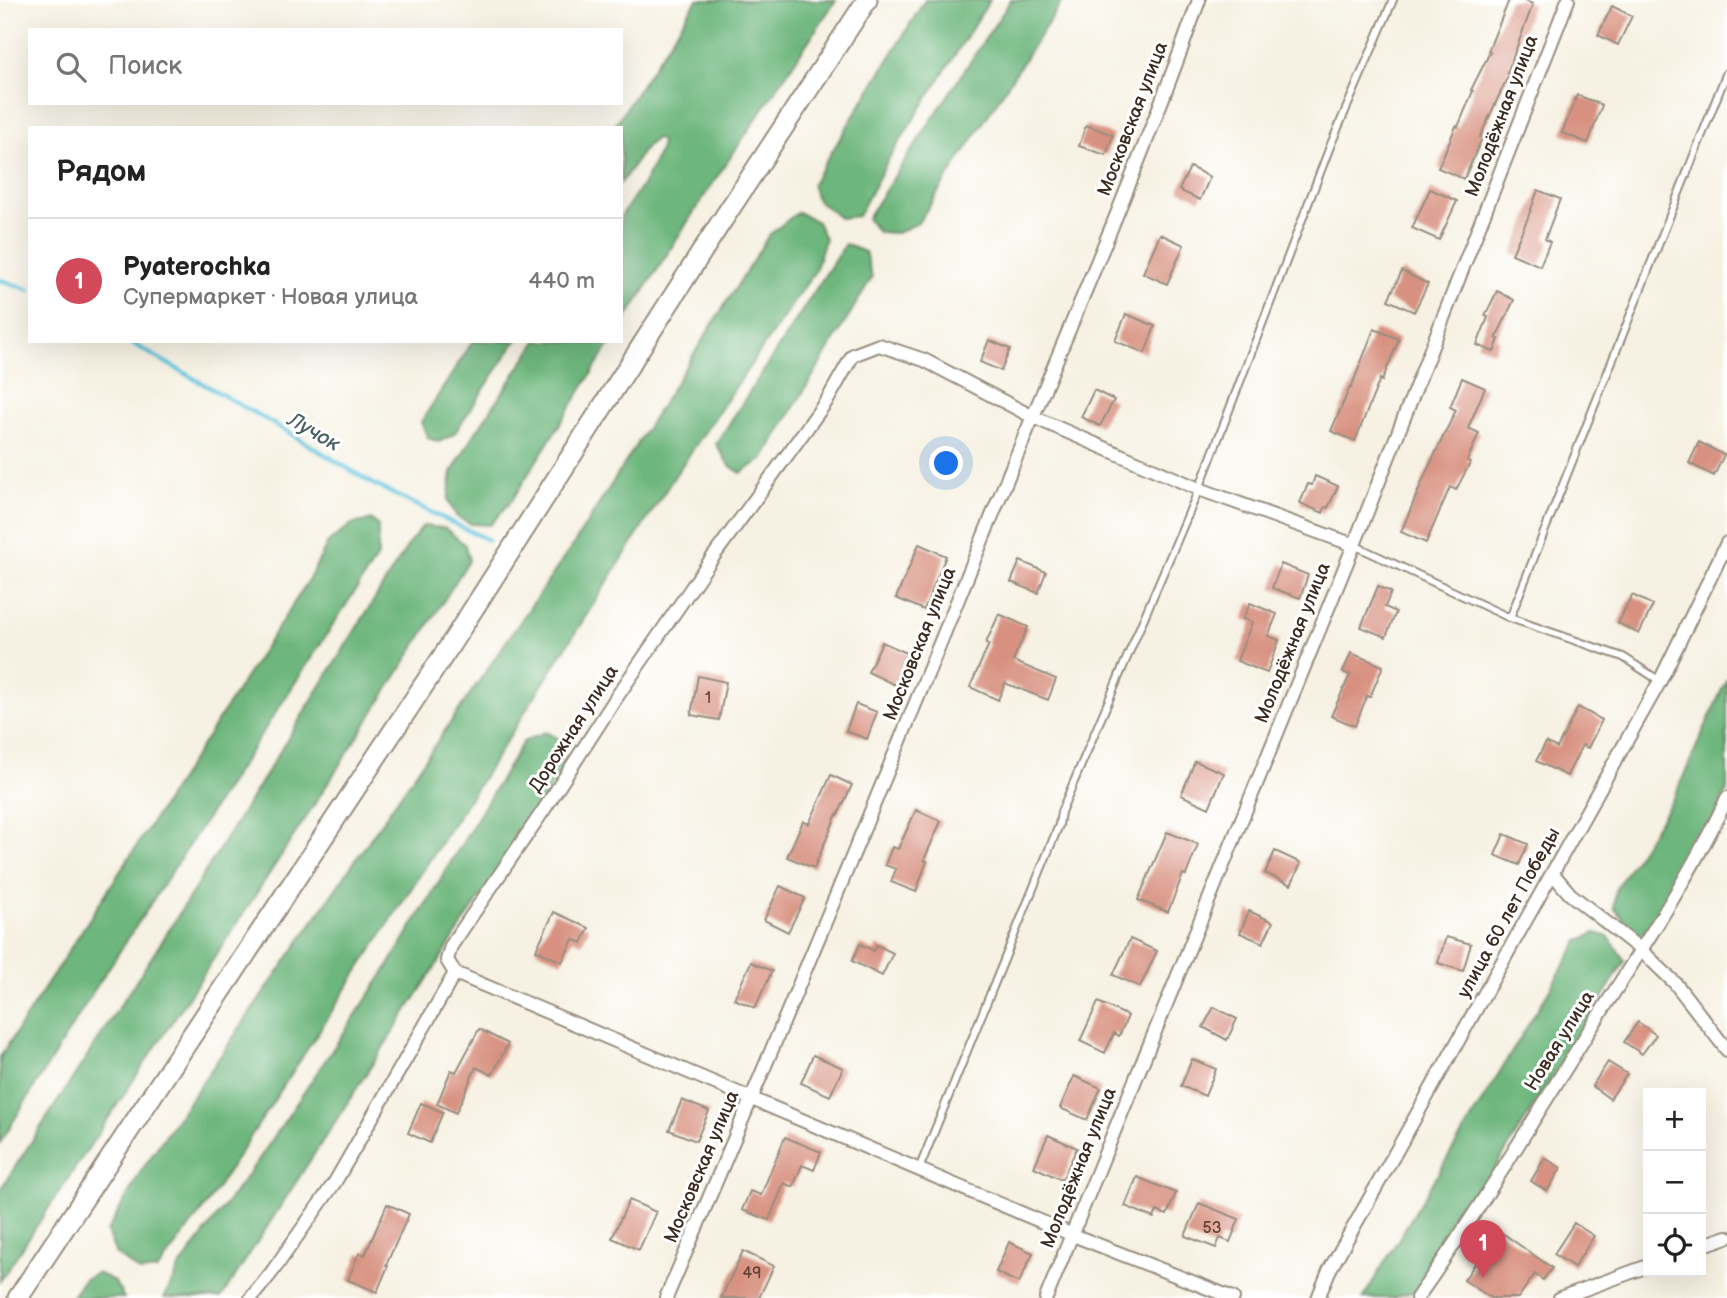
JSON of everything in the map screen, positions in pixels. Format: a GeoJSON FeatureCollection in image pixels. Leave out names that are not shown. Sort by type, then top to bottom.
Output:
{"type":"FeatureCollection","features":[{"type":"Feature","properties":{"kind":"main road"},"geometry":{"type":"LineString","coordinates":[[18,1298],[447,650],[710,239],[867,0]]}},
{"type":"Feature","properties":{"kind":"street","name":"Московская улица"},"geometry":{"type":"LineString","coordinates":[[666,1298],[860,841],[1131,178],[1199,0]]}},
{"type":"Feature","properties":{"kind":"street","name":"Молодёжная улица"},"geometry":{"type":"LineString","coordinates":[[1046,1298],[1354,545],[1568,0]]}},
{"type":"Feature","properties":{"kind":"street","name":"Дорожная улица"},"geometry":{"type":"LineString","coordinates":[[455,973],[447,960],[450,946],[703,572],[828,399],[853,355],[879,345],[924,360],[1033,417],[1199,489],[1354,545]]}},
{"type":"Feature","properties":{"kind":"street","name":"улица 60 лет Победы"},"geometry":{"type":"LineString","coordinates":[[1318,1298],[1329,1271],[1660,681],[1727,543]]}},
{"type":"Feature","properties":{"kind":"street","name":"Новая улица"},"geometry":{"type":"LineString","coordinates":[[1417,1298],[1453,1247],[1640,950],[1710,834],[1727,798]]}},
{"type":"Feature","properties":{"kind":"street"},"geometry":{"type":"LineString","coordinates":[[1553,874],[1570,894],[1640,950],[1675,983],[1727,1050]]}},
{"type":"Feature","properties":{"kind":"street"},"geometry":{"type":"LineString","coordinates":[[251,1298],[335,1182],[455,973],[1073,1235],[1233,1298]]}},
{"type":"Feature","properties":{"kind":"street"},"geometry":{"type":"LineString","coordinates":[[1706,1245],[1727,1237]]}},
{"type":"Feature","properties":{"kind":"street"},"geometry":{"type":"LineString","coordinates":[[1560,1298],[1643,1268]]}},
{"type":"Feature","properties":{"kind":"lane"},"geometry":{"type":"LineString","coordinates":[[919,1169],[1059,825],[1061,812],[1199,489],[1331,145],[1392,0]]}},
{"type":"Feature","properties":{"kind":"lane"},"geometry":{"type":"LineString","coordinates":[[1510,618],[1727,72]]}},
{"type":"Feature","properties":{"kind":"lane"},"geometry":{"type":"LineString","coordinates":[[1354,545],[1510,618],[1623,657],[1660,681]]}},
{"type":"Feature","properties":{"kind":"green space"},"geometry":{"type":"Polygon","coordinates":[[[697,0],[836,0],[699,204],[623,324],[623,213],[646,179],[660,150],[661,141],[656,138],[646,147],[623,180],[623,126],[614,126],[697,0]]]}},
{"type":"Feature","properties":{"kind":"green space"},"geometry":{"type":"Polygon","coordinates":[[[925,0],[990,0],[889,158],[858,216],[840,218],[817,200],[812,184],[925,0]]]}},
{"type":"Feature","properties":{"kind":"green space"},"geometry":{"type":"Polygon","coordinates":[[[1011,0],[1063,0],[918,223],[897,233],[878,232],[867,218],[1011,0]]]}},
{"type":"Feature","properties":{"kind":"green space"},"geometry":{"type":"Polygon","coordinates":[[[798,212],[817,222],[825,239],[815,271],[676,474],[207,1204],[157,1270],[140,1272],[116,1254],[107,1232],[141,1171],[575,542],[769,235],[798,212]]]}},
{"type":"Feature","properties":{"kind":"green space"},"geometry":{"type":"Polygon","coordinates":[[[845,244],[865,252],[872,277],[763,459],[741,473],[729,465],[716,444],[845,244]]]}},
{"type":"Feature","properties":{"kind":"green space"},"geometry":{"type":"Polygon","coordinates":[[[472,343],[515,343],[454,434],[439,442],[428,438],[421,422],[472,343]]]}},
{"type":"Feature","properties":{"kind":"green space"},"geometry":{"type":"Polygon","coordinates":[[[536,343],[611,343],[512,500],[490,525],[471,524],[457,517],[448,501],[452,472],[536,343]]]}},
{"type":"Feature","properties":{"kind":"green space"},"geometry":{"type":"Polygon","coordinates":[[[372,520],[378,526],[378,556],[93,992],[0,1143],[0,1057],[308,581],[328,543],[352,524],[372,520]]]}},
{"type":"Feature","properties":{"kind":"green space"},"geometry":{"type":"Polygon","coordinates":[[[423,526],[445,528],[465,545],[469,560],[296,832],[0,1281],[0,1190],[164,938],[410,542],[423,526]]]}},
{"type":"Feature","properties":{"kind":"green space"},"geometry":{"type":"Polygon","coordinates":[[[1727,678],[1727,790],[1710,827],[1643,935],[1633,931],[1614,908],[1615,890],[1674,798],[1727,678]]]}},
{"type":"Feature","properties":{"kind":"green space"},"geometry":{"type":"Polygon","coordinates":[[[545,732],[558,738],[562,771],[221,1298],[164,1298],[179,1268],[259,1159],[386,970],[523,742],[545,732]]]}},
{"type":"Feature","properties":{"kind":"green space"},"geometry":{"type":"Polygon","coordinates":[[[1595,933],[1609,937],[1625,961],[1418,1291],[1395,1298],[1363,1298],[1579,941],[1595,933]]]}},
{"type":"Feature","properties":{"kind":"green space"},"geometry":{"type":"Polygon","coordinates":[[[97,1273],[114,1281],[124,1298],[71,1298],[84,1279],[97,1273]]]}},
{"type":"Feature","properties":{"kind":"building"},"geometry":{"type":"Polygon","coordinates":[[[1509,0],[1522,0],[1533,4],[1507,73],[1509,74],[1464,179],[1438,168],[1490,52],[1488,51],[1509,0]]]}},
{"type":"Feature","properties":{"kind":"building"},"geometry":{"type":"Polygon","coordinates":[[[1612,6],[1632,16],[1618,45],[1598,35],[1612,6]]]}},
{"type":"Feature","properties":{"kind":"building"},"geometry":{"type":"Polygon","coordinates":[[[1577,95],[1602,105],[1588,143],[1562,133],[1577,95]]]}},
{"type":"Feature","properties":{"kind":"building"},"geometry":{"type":"Polygon","coordinates":[[[1086,125],[1113,135],[1106,155],[1079,146],[1086,125]]]}},
{"type":"Feature","properties":{"kind":"building"},"geometry":{"type":"Polygon","coordinates":[[[1190,167],[1210,177],[1200,200],[1179,190],[1190,167]]]}},
{"type":"Feature","properties":{"kind":"building"},"geometry":{"type":"Polygon","coordinates":[[[1430,189],[1457,201],[1439,240],[1412,228],[1430,189]]]}},
{"type":"Feature","properties":{"kind":"building"},"geometry":{"type":"Polygon","coordinates":[[[1538,190],[1560,199],[1545,239],[1550,242],[1540,266],[1512,254],[1538,190]]]}},
{"type":"Feature","properties":{"kind":"building"},"geometry":{"type":"Polygon","coordinates":[[[1160,234],[1184,245],[1167,284],[1143,273],[1160,234]]]}},
{"type":"Feature","properties":{"kind":"building"},"geometry":{"type":"Polygon","coordinates":[[[1402,271],[1428,284],[1414,312],[1388,300],[1402,271]]]}},
{"type":"Feature","properties":{"kind":"building"},"geometry":{"type":"Polygon","coordinates":[[[1497,291],[1514,300],[1496,338],[1499,339],[1494,352],[1477,345],[1488,317],[1485,316],[1497,291]]]}},
{"type":"Feature","properties":{"kind":"building"},"geometry":{"type":"Polygon","coordinates":[[[1126,314],[1155,326],[1145,353],[1115,341],[1126,314]]]}},
{"type":"Feature","properties":{"kind":"building"},"geometry":{"type":"Polygon","coordinates":[[[1374,329],[1399,339],[1355,441],[1331,431],[1374,329]]]}},
{"type":"Feature","properties":{"kind":"building"},"geometry":{"type":"Polygon","coordinates":[[[989,340],[1010,349],[1001,371],[980,362],[989,340]]]}},
{"type":"Feature","properties":{"kind":"building"},"geometry":{"type":"Polygon","coordinates":[[[1462,378],[1485,388],[1468,428],[1479,433],[1467,461],[1470,463],[1456,490],[1450,487],[1426,543],[1401,532],[1456,410],[1450,407],[1462,378]]]}},
{"type":"Feature","properties":{"kind":"building"},"geometry":{"type":"Polygon","coordinates":[[[1094,390],[1114,400],[1100,426],[1081,417],[1094,390]]]}},
{"type":"Feature","properties":{"kind":"building"},"geometry":{"type":"Polygon","coordinates":[[[1699,442],[1724,455],[1714,476],[1689,463],[1699,442]]]}},
{"type":"Feature","properties":{"kind":"building"},"geometry":{"type":"Polygon","coordinates":[[[1315,476],[1338,486],[1323,513],[1300,503],[1308,484],[1312,485],[1315,476]]]}},
{"type":"Feature","properties":{"kind":"building"},"geometry":{"type":"Polygon","coordinates":[[[919,544],[946,556],[924,610],[896,598],[919,544]]]}},
{"type":"Feature","properties":{"kind":"building"},"geometry":{"type":"Polygon","coordinates":[[[1020,561],[1046,572],[1038,593],[1011,582],[1020,561]]]}},
{"type":"Feature","properties":{"kind":"building"},"geometry":{"type":"Polygon","coordinates":[[[1281,564],[1308,575],[1300,598],[1272,588],[1281,564]]]}},
{"type":"Feature","properties":{"kind":"building"},"geometry":{"type":"Polygon","coordinates":[[[1378,586],[1391,592],[1385,607],[1396,612],[1386,637],[1361,627],[1378,586]]]}},
{"type":"Feature","properties":{"kind":"building"},"geometry":{"type":"Polygon","coordinates":[[[1632,595],[1653,605],[1639,634],[1618,623],[1632,595]]]}},
{"type":"Feature","properties":{"kind":"building"},"geometry":{"type":"Polygon","coordinates":[[[1250,603],[1277,614],[1268,636],[1279,640],[1267,673],[1237,661],[1252,622],[1243,619],[1250,603]]]}},
{"type":"Feature","properties":{"kind":"building"},"geometry":{"type":"Polygon","coordinates":[[[999,614],[1028,627],[1013,661],[1056,679],[1048,700],[1005,683],[998,700],[970,687],[999,614]]]}},
{"type":"Feature","properties":{"kind":"building"},"geometry":{"type":"Polygon","coordinates":[[[882,642],[909,654],[895,685],[868,672],[882,642]]]}},
{"type":"Feature","properties":{"kind":"building"},"geometry":{"type":"Polygon","coordinates":[[[1351,653],[1383,666],[1355,726],[1331,716],[1350,675],[1343,672],[1351,653]]]}},
{"type":"Feature","properties":{"kind":"building"},"geometry":{"type":"Polygon","coordinates":[[[698,676],[726,682],[719,720],[691,715],[698,676]]]}},
{"type":"Feature","properties":{"kind":"building"},"geometry":{"type":"Polygon","coordinates":[[[856,704],[877,712],[867,739],[846,731],[856,704]]]}},
{"type":"Feature","properties":{"kind":"building"},"geometry":{"type":"Polygon","coordinates":[[[1578,707],[1602,720],[1588,748],[1582,745],[1567,776],[1536,761],[1546,742],[1557,748],[1578,707]]]}},
{"type":"Feature","properties":{"kind":"building"},"geometry":{"type":"Polygon","coordinates":[[[1195,761],[1224,773],[1209,808],[1181,795],[1195,761]]]}},
{"type":"Feature","properties":{"kind":"building"},"geometry":{"type":"Polygon","coordinates":[[[831,775],[852,785],[814,868],[787,857],[803,821],[809,824],[831,775]]]}},
{"type":"Feature","properties":{"kind":"building"},"geometry":{"type":"Polygon","coordinates":[[[916,810],[941,821],[924,860],[927,861],[916,892],[891,882],[896,869],[885,865],[892,847],[898,849],[916,810]]]}},
{"type":"Feature","properties":{"kind":"building"},"geometry":{"type":"Polygon","coordinates":[[[1167,832],[1198,844],[1168,912],[1138,900],[1167,832]]]}},
{"type":"Feature","properties":{"kind":"building"},"geometry":{"type":"Polygon","coordinates":[[[1504,834],[1528,844],[1519,865],[1495,855],[1504,834]]]}},
{"type":"Feature","properties":{"kind":"building"},"geometry":{"type":"Polygon","coordinates":[[[1275,851],[1301,863],[1291,885],[1265,873],[1275,851]]]}},
{"type":"Feature","properties":{"kind":"building"},"geometry":{"type":"Polygon","coordinates":[[[780,886],[805,898],[788,932],[764,920],[780,886]]]}},
{"type":"Feature","properties":{"kind":"building"},"geometry":{"type":"Polygon","coordinates":[[[1249,911],[1273,922],[1263,943],[1240,933],[1249,911]]]}},
{"type":"Feature","properties":{"kind":"building"},"geometry":{"type":"Polygon","coordinates":[[[554,912],[589,928],[582,943],[573,939],[562,962],[536,950],[554,912]]]}},
{"type":"Feature","properties":{"kind":"building"},"geometry":{"type":"Polygon","coordinates":[[[1446,937],[1471,944],[1463,971],[1438,963],[1446,937]]]}},
{"type":"Feature","properties":{"kind":"building"},"geometry":{"type":"Polygon","coordinates":[[[1130,939],[1157,951],[1140,987],[1113,975],[1130,939]]]}},
{"type":"Feature","properties":{"kind":"building"},"geometry":{"type":"Polygon","coordinates":[[[860,944],[874,951],[877,945],[893,953],[882,976],[852,961],[860,944]]]}},
{"type":"Feature","properties":{"kind":"building"},"geometry":{"type":"Polygon","coordinates":[[[751,962],[772,971],[755,1008],[734,999],[751,962]]]}},
{"type":"Feature","properties":{"kind":"building"},"geometry":{"type":"Polygon","coordinates":[[[1098,1002],[1128,1016],[1119,1036],[1114,1033],[1105,1053],[1080,1041],[1098,1002]]]}},
{"type":"Feature","properties":{"kind":"building"},"geometry":{"type":"Polygon","coordinates":[[[1214,1007],[1237,1019],[1227,1040],[1203,1027],[1214,1007]]]}},
{"type":"Feature","properties":{"kind":"building"},"geometry":{"type":"Polygon","coordinates":[[[1638,1022],[1656,1035],[1642,1054],[1624,1042],[1638,1022]]]}},
{"type":"Feature","properties":{"kind":"building"},"geometry":{"type":"Polygon","coordinates":[[[479,1029],[508,1044],[492,1075],[476,1067],[456,1113],[437,1104],[451,1070],[456,1072],[479,1029]]]}},
{"type":"Feature","properties":{"kind":"building"},"geometry":{"type":"Polygon","coordinates":[[[813,1055],[843,1068],[830,1096],[801,1083],[813,1055]]]}},
{"type":"Feature","properties":{"kind":"building"},"geometry":{"type":"Polygon","coordinates":[[[1192,1059],[1216,1069],[1205,1096],[1181,1086],[1192,1059]]]}},
{"type":"Feature","properties":{"kind":"building"},"geometry":{"type":"Polygon","coordinates":[[[1608,1062],[1627,1074],[1610,1099],[1592,1086],[1608,1062]]]}},
{"type":"Feature","properties":{"kind":"building"},"geometry":{"type":"Polygon","coordinates":[[[1074,1076],[1101,1088],[1087,1120],[1060,1108],[1074,1076]]]}},
{"type":"Feature","properties":{"kind":"building"},"geometry":{"type":"Polygon","coordinates":[[[682,1100],[709,1111],[696,1141],[669,1130],[682,1100]]]}},
{"type":"Feature","properties":{"kind":"building"},"geometry":{"type":"Polygon","coordinates":[[[421,1103],[443,1112],[430,1143],[408,1133],[421,1103]]]}},
{"type":"Feature","properties":{"kind":"building"},"geometry":{"type":"Polygon","coordinates":[[[1048,1135],[1077,1148],[1062,1180],[1034,1167],[1048,1135]]]}},
{"type":"Feature","properties":{"kind":"building"},"geometry":{"type":"Polygon","coordinates":[[[785,1137],[821,1152],[814,1170],[802,1165],[793,1187],[784,1183],[769,1220],[742,1210],[750,1191],[761,1195],[785,1137]]]}},
{"type":"Feature","properties":{"kind":"building"},"geometry":{"type":"Polygon","coordinates":[[[1545,1158],[1561,1168],[1547,1191],[1531,1181],[1545,1158]]]}},
{"type":"Feature","properties":{"kind":"building"},"geometry":{"type":"Polygon","coordinates":[[[1137,1177],[1176,1193],[1167,1215],[1157,1211],[1154,1218],[1125,1206],[1137,1177]]]}},
{"type":"Feature","properties":{"kind":"building"},"geometry":{"type":"Polygon","coordinates":[[[629,1200],[656,1212],[639,1250],[612,1238],[629,1200]]]}},
{"type":"Feature","properties":{"kind":"building"},"geometry":{"type":"Polygon","coordinates":[[[1199,1203],[1239,1219],[1230,1242],[1220,1238],[1216,1248],[1185,1236],[1199,1203]]]}},
{"type":"Feature","properties":{"kind":"building"},"geometry":{"type":"Polygon","coordinates":[[[387,1204],[409,1214],[377,1292],[348,1280],[359,1253],[365,1255],[387,1204]]]}},
{"type":"Feature","properties":{"kind":"building"},"geometry":{"type":"Polygon","coordinates":[[[1574,1223],[1594,1236],[1574,1267],[1554,1254],[1574,1223]]]}},
{"type":"Feature","properties":{"kind":"building"},"geometry":{"type":"Polygon","coordinates":[[[1498,1230],[1552,1268],[1543,1280],[1535,1274],[1518,1298],[1491,1298],[1464,1280],[1498,1230]]]}},
{"type":"Feature","properties":{"kind":"building"},"geometry":{"type":"Polygon","coordinates":[[[1009,1242],[1033,1253],[1019,1283],[996,1272],[1009,1242]]]}},
{"type":"Feature","properties":{"kind":"building"},"geometry":{"type":"Polygon","coordinates":[[[743,1251],[774,1266],[759,1298],[721,1298],[743,1251]]]}},
{"type":"Feature","properties":{"kind":"waterway","name":"Лучок"},"geometry":{"type":"LineString","coordinates":[[0,280],[28,289]]}},
{"type":"Feature","properties":{"kind":"waterway","name":"Лучок"},"geometry":{"type":"LineString","coordinates":[[132,343],[375,485],[488,540]]}},
{"type":"Feature","properties":{"kind":"place","name":"Pyaterochka"},"geometry":{"type":"Point","coordinates":[1483,1278]}}]}
